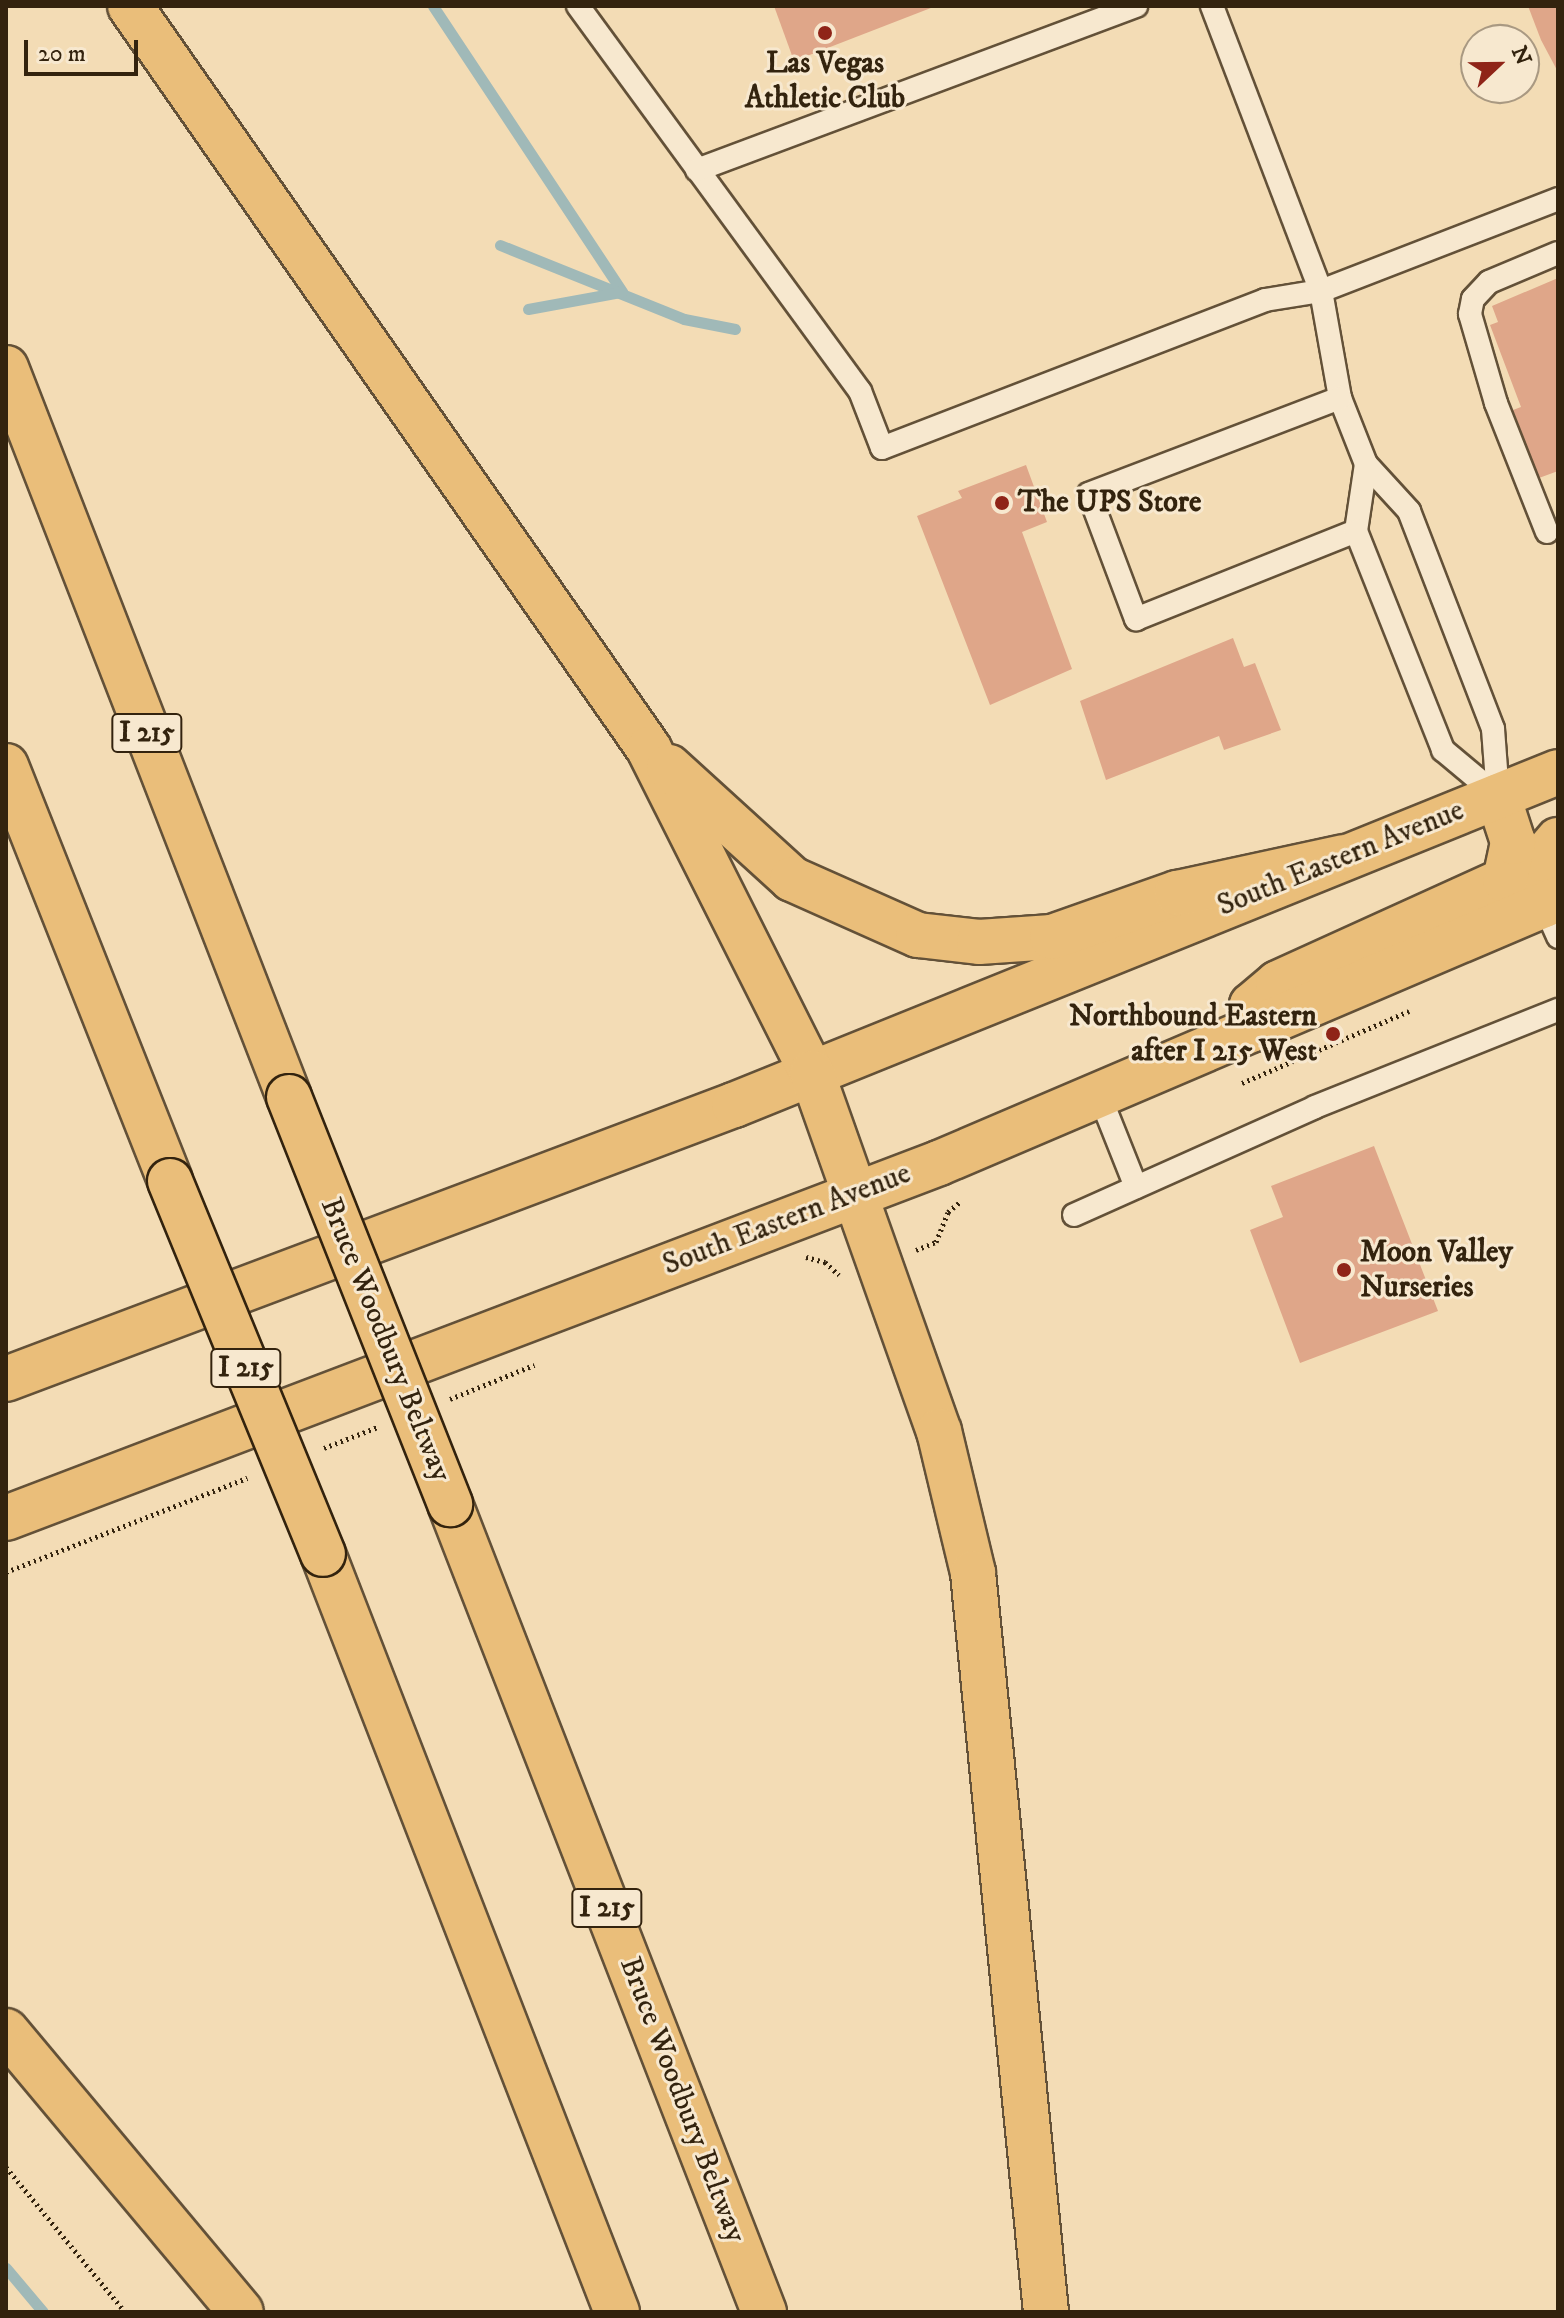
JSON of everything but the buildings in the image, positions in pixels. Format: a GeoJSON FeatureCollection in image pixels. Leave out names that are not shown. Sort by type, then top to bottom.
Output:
{"type":"FeatureCollection","features":[{"type":"Feature","properties":{"kind":"main road"},"geometry":{"type":"LineString","coordinates":[[130,6],[649,749],[812,1073],[939,1431],[973,1573],[1046,2312]]}},
{"type":"Feature","properties":{"kind":"main road","name":"Bruce Woodbury Beltway"},"geometry":{"type":"LineString","coordinates":[[6,368],[764,2312]]}},
{"type":"Feature","properties":{"kind":"main road"},"geometry":{"type":"LineString","coordinates":[[649,749],[792,879],[918,935],[979,942],[1052,937],[1177,893],[1343,857]]}},
{"type":"Feature","properties":{"kind":"main road","name":"I 215"},"geometry":{"type":"LineString","coordinates":[[6,766],[170,1181],[323,1554],[617,2312]]}},
{"type":"Feature","properties":{"kind":"main road","name":"South Eastern Avenue"},"geometry":{"type":"LineString","coordinates":[[6,1379],[812,1073],[1558,772]]}},
{"type":"Feature","properties":{"kind":"main road"},"geometry":{"type":"LineString","coordinates":[[1251,1030],[1252,1005],[1278,983],[1505,880],[1513,842],[1498,796]]}},
{"type":"Feature","properties":{"kind":"main road"},"geometry":{"type":"LineString","coordinates":[[1553,914],[1542,859],[1558,840]]}},
{"type":"Feature","properties":{"kind":"main road","name":"South Eastern Avenue"},"geometry":{"type":"LineString","coordinates":[[6,1518],[857,1193],[1251,1030],[1553,914]]}},
{"type":"Feature","properties":{"kind":"main road"},"geometry":{"type":"LineString","coordinates":[[6,2031],[241,2312]]}},
{"type":"Feature","properties":{"kind":"lane"},"geometry":{"type":"LineString","coordinates":[[578,6],[860,391],[882,448],[1265,300],[1321,291],[1558,199]]}},
{"type":"Feature","properties":{"kind":"lane"},"geometry":{"type":"LineString","coordinates":[[697,170],[1085,15],[1136,6]]}},
{"type":"Feature","properties":{"kind":"lane"},"geometry":{"type":"LineString","coordinates":[[1212,6],[1321,291],[1340,398],[1366,464],[1409,511],[1493,729],[1498,796]]}},
{"type":"Feature","properties":{"kind":"lane"},"geometry":{"type":"LineString","coordinates":[[1547,532],[1496,403],[1470,314],[1473,299],[1489,282],[1558,253]]}},
{"type":"Feature","properties":{"kind":"lane"},"geometry":{"type":"LineString","coordinates":[[1340,398],[1089,494],[1136,619],[1356,531]]}},
{"type":"Feature","properties":{"kind":"lane"},"geometry":{"type":"LineString","coordinates":[[1366,464],[1356,531],[1443,750],[1498,796]]}},
{"type":"Feature","properties":{"kind":"lane"},"geometry":{"type":"LineString","coordinates":[[1074,1215],[1315,1107],[1558,1010]]}},
{"type":"Feature","properties":{"kind":"lane"},"geometry":{"type":"LineString","coordinates":[[1099,1094],[1136,1187]]}},
{"type":"Feature","properties":{"kind":"path"},"geometry":{"type":"LineString","coordinates":[[6,2167],[125,2312]]}},
{"type":"Feature","properties":{"kind":"waterway"},"geometry":{"type":"LineString","coordinates":[[433,6],[622,292]]}},
{"type":"Feature","properties":{"kind":"waterway"},"geometry":{"type":"LineString","coordinates":[[500,245],[684,319],[735,329]]}},
{"type":"Feature","properties":{"kind":"waterway"},"geometry":{"type":"LineString","coordinates":[[528,309],[621,292]]}},
{"type":"Feature","properties":{"kind":"waterway"},"geometry":{"type":"LineString","coordinates":[[6,2268],[43,2312]]}},
{"type":"Feature","properties":{"kind":"place","name":"Las Vegas Athletic Club"},"geometry":{"type":"Point","coordinates":[825,33]}},
{"type":"Feature","properties":{"kind":"place","name":"The UPS Store"},"geometry":{"type":"Point","coordinates":[1002,503]}},
{"type":"Feature","properties":{"kind":"place","name":"Northbound Eastern after I 215 West"},"geometry":{"type":"Point","coordinates":[1333,1034]}},
{"type":"Feature","properties":{"kind":"place","name":"Moon Valley Nurseries"},"geometry":{"type":"Point","coordinates":[1344,1270]}}]}
